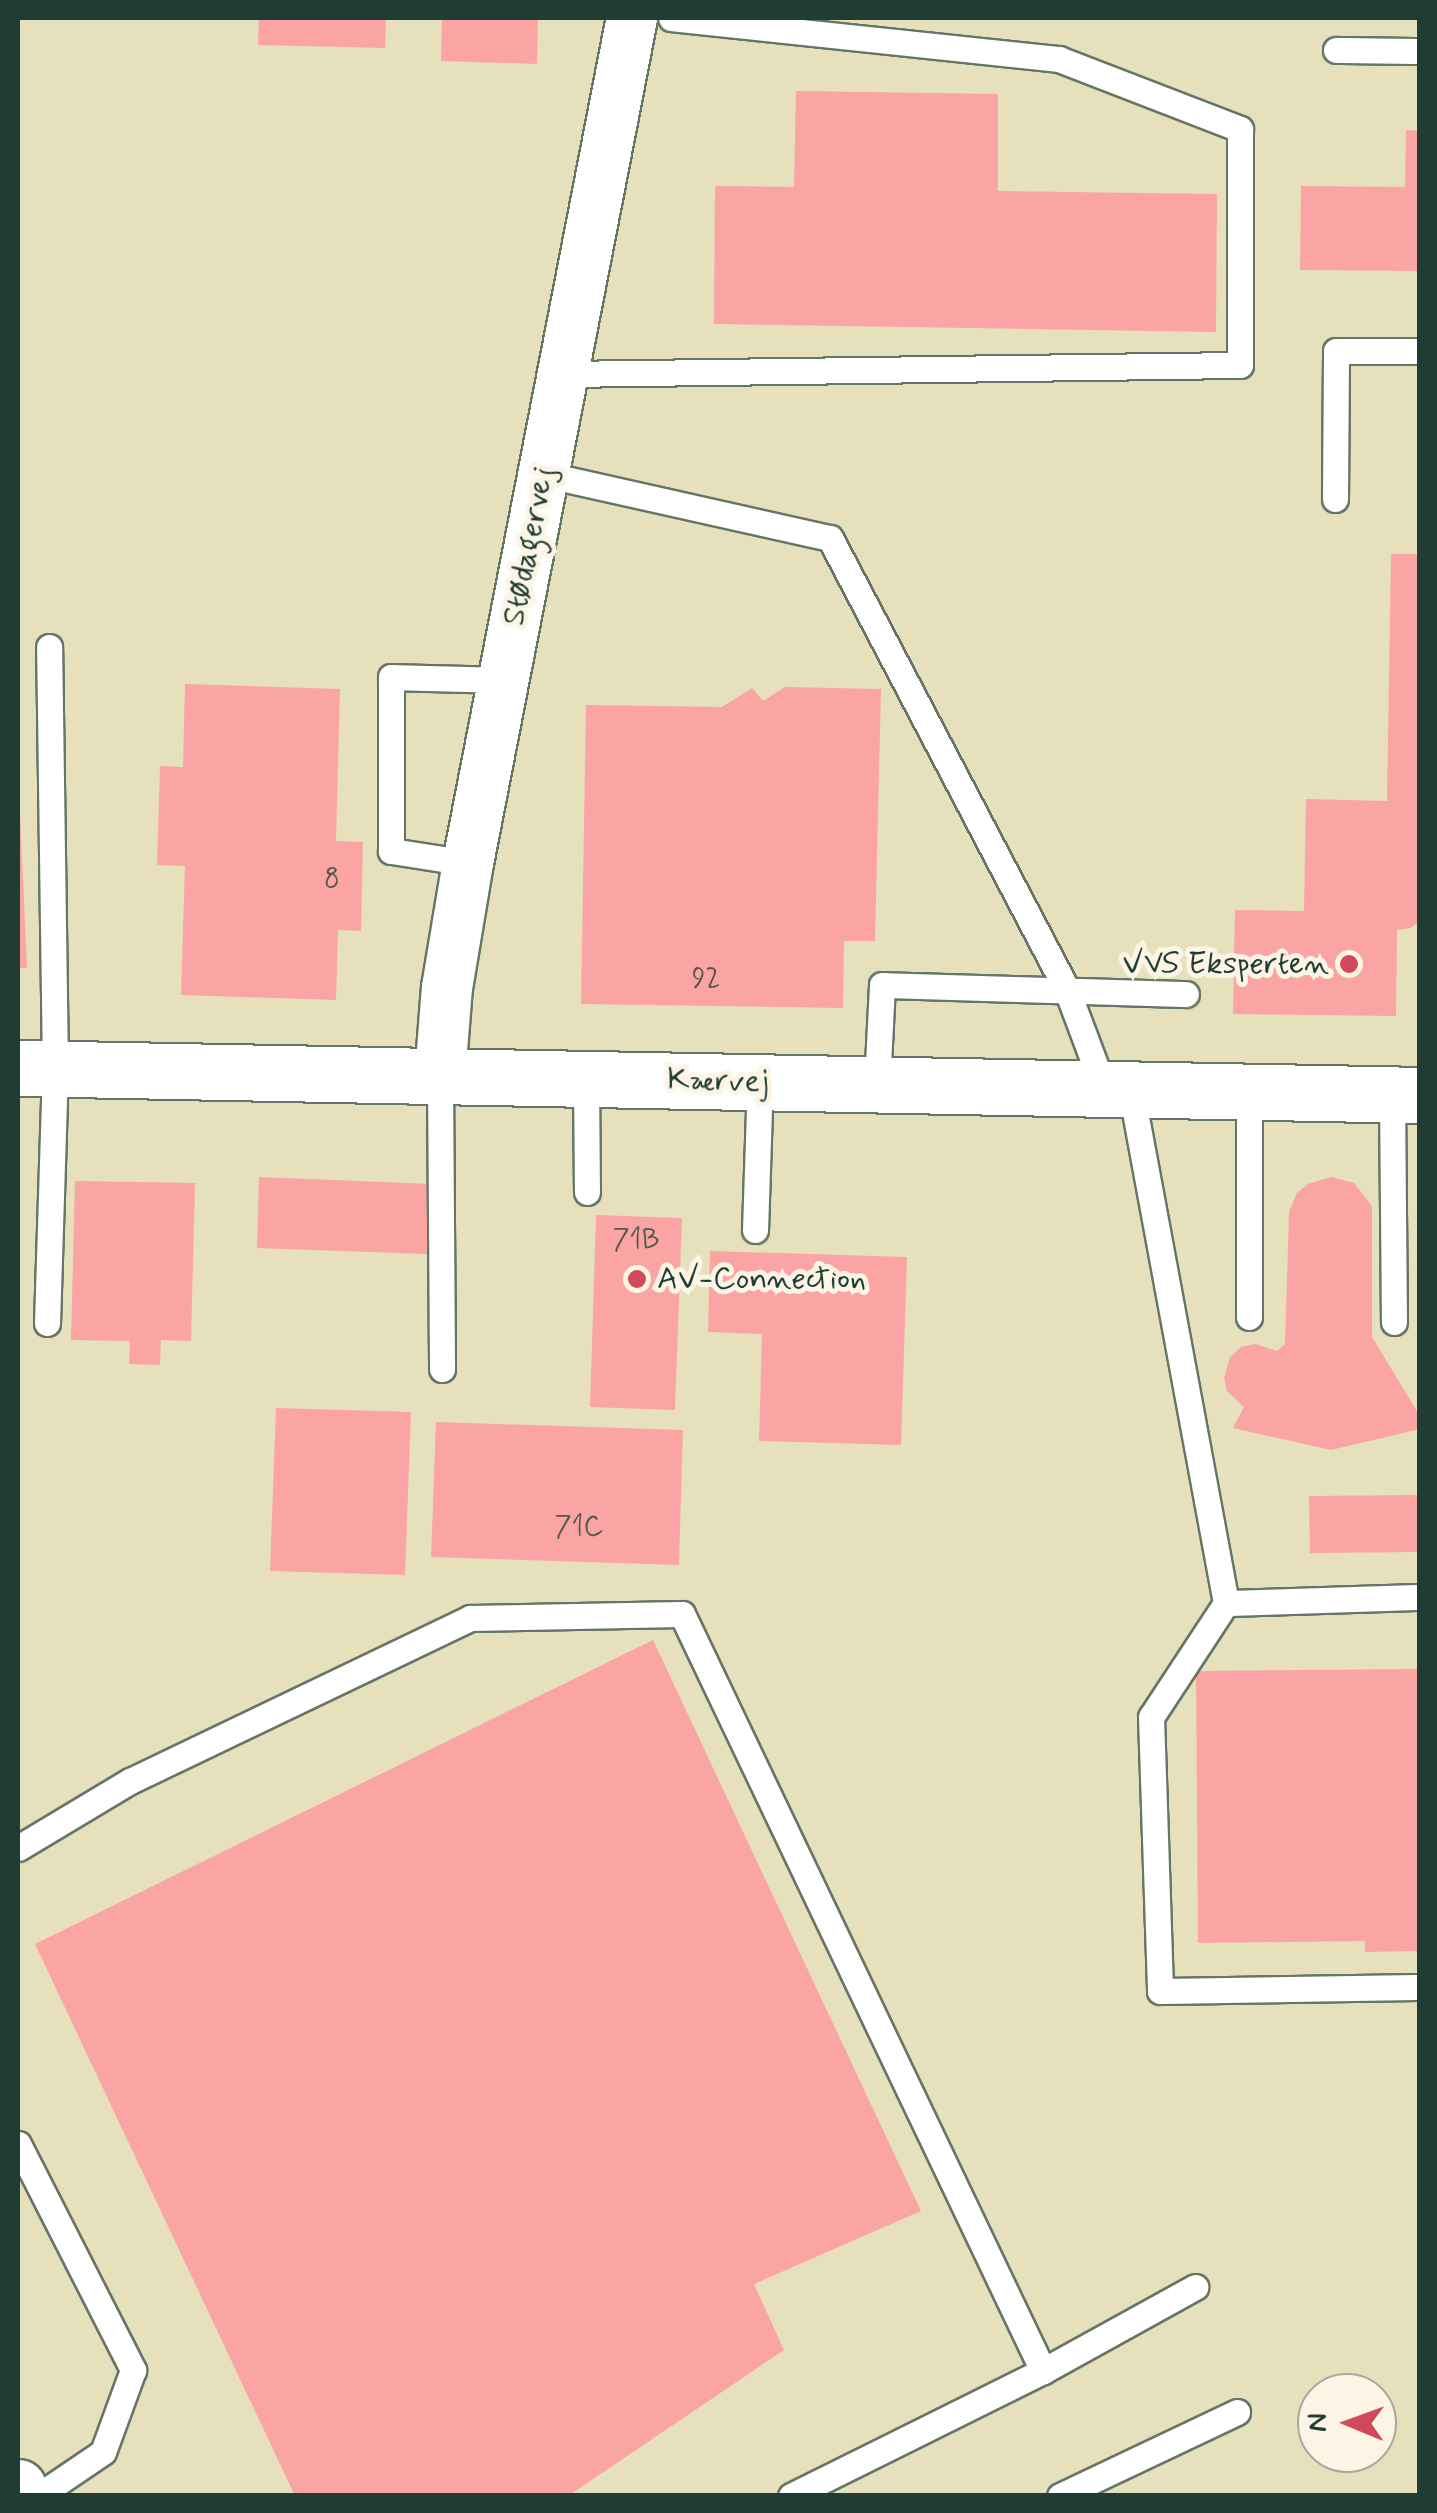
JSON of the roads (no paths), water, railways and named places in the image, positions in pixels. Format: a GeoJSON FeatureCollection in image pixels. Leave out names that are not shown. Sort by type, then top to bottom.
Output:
{"type":"FeatureCollection","features":[{"type":"Feature","properties":{"kind":"street","name":"Stødagervej"},"geometry":{"type":"LineString","coordinates":[[440,1076],[447,988],[468,863],[632,18]]}},
{"type":"Feature","properties":{"kind":"street","name":"Kærvej"},"geometry":{"type":"LineString","coordinates":[[36,1068],[1406,1095]]}},
{"type":"Feature","properties":{"kind":"street"},"geometry":{"type":"LineString","coordinates":[[18,2487],[22,2496]]}},
{"type":"Feature","properties":{"kind":"lane"},"geometry":{"type":"LineString","coordinates":[[562,374],[1240,365],[1240,129],[1059,59],[671,18]]}},
{"type":"Feature","properties":{"kind":"lane"},"geometry":{"type":"LineString","coordinates":[[1336,50],[1420,51]]}},
{"type":"Feature","properties":{"kind":"lane"},"geometry":{"type":"LineString","coordinates":[[1335,498],[1336,351],[1420,352]]}},
{"type":"Feature","properties":{"kind":"lane"},"geometry":{"type":"LineString","coordinates":[[543,474],[830,538],[1118,1089],[1226,1603],[1151,1717],[1160,1992],[1420,1986]]}},
{"type":"Feature","properties":{"kind":"lane"},"geometry":{"type":"LineString","coordinates":[[47,1323],[36,1068],[50,647]]}},
{"type":"Feature","properties":{"kind":"lane"},"geometry":{"type":"LineString","coordinates":[[468,863],[390,852],[392,677],[503,680]]}},
{"type":"Feature","properties":{"kind":"lane"},"geometry":{"type":"LineString","coordinates":[[876,1084],[882,984],[1186,994]]}},
{"type":"Feature","properties":{"kind":"lane"},"geometry":{"type":"LineString","coordinates":[[440,1076],[442,1368]]}},
{"type":"Feature","properties":{"kind":"lane"},"geometry":{"type":"LineString","coordinates":[[586,1079],[588,1192]]}},
{"type":"Feature","properties":{"kind":"lane"},"geometry":{"type":"LineString","coordinates":[[755,1230],[760,1082]]}},
{"type":"Feature","properties":{"kind":"lane"},"geometry":{"type":"LineString","coordinates":[[1249,1092],[1250,1318]]}},
{"type":"Feature","properties":{"kind":"lane"},"geometry":{"type":"LineString","coordinates":[[1394,1322],[1406,1095]]}},
{"type":"Feature","properties":{"kind":"lane"},"geometry":{"type":"LineString","coordinates":[[1226,1603],[1420,1597]]}},
{"type":"Feature","properties":{"kind":"lane"},"geometry":{"type":"LineString","coordinates":[[18,1848],[130,1781],[470,1618],[682,1614],[1042,2371]]}},
{"type":"Feature","properties":{"kind":"lane"},"geometry":{"type":"LineString","coordinates":[[18,2144],[133,2370],[103,2452],[38,2496]]}},
{"type":"Feature","properties":{"kind":"lane"},"geometry":{"type":"LineString","coordinates":[[791,2496],[1042,2371],[1195,2287]]}},
{"type":"Feature","properties":{"kind":"lane"},"geometry":{"type":"LineString","coordinates":[[1060,2496],[1237,2412]]}},
{"type":"Feature","properties":{"kind":"place","name":"VVS Eksperten"},"geometry":{"type":"Point","coordinates":[1349,964]}},
{"type":"Feature","properties":{"kind":"place","name":"AV-Connection"},"geometry":{"type":"Point","coordinates":[637,1279]}}]}
